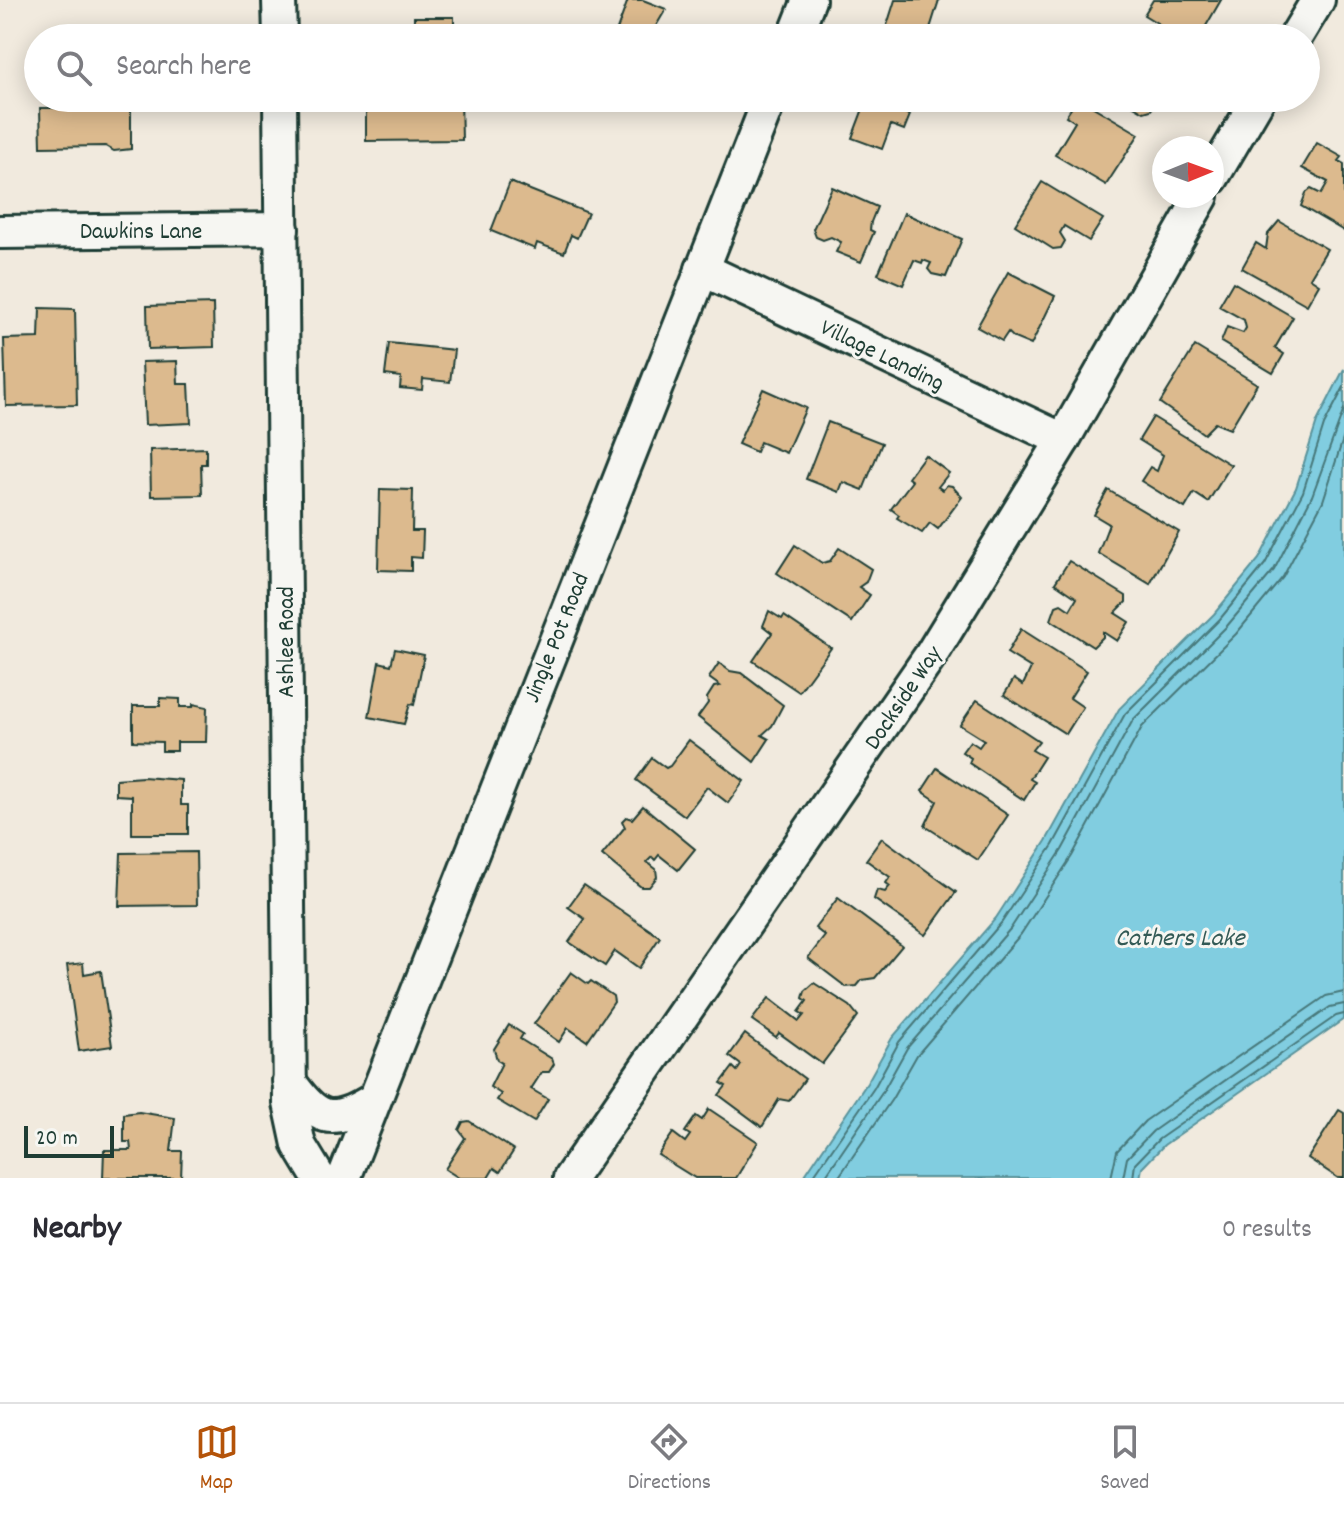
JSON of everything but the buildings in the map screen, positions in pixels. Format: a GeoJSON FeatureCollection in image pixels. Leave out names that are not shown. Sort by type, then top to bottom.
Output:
{"type":"FeatureCollection","features":[{"type":"Feature","properties":{"kind":"street"},"geometry":{"type":"LineString","coordinates":[[279,0],[280,24]]}},
{"type":"Feature","properties":{"kind":"street"},"geometry":{"type":"LineString","coordinates":[[800,24],[809,0]]}},
{"type":"Feature","properties":{"kind":"street"},"geometry":{"type":"LineString","coordinates":[[1303,24],[1318,0]]}},
{"type":"Feature","properties":{"kind":"street","name":"Ashlee Road"},"geometry":{"type":"LineString","coordinates":[[280,112],[289,1081],[294,1129],[311,1170],[319,1178]]}},
{"type":"Feature","properties":{"kind":"street","name":"Jingle Pot Road"},"geometry":{"type":"LineString","coordinates":[[344,1178],[764,112]]}},
{"type":"Feature","properties":{"kind":"street"},"geometry":{"type":"LineString","coordinates":[[1224,158],[1251,112]]}},
{"type":"Feature","properties":{"kind":"street","name":"Dockside Way"},"geometry":{"type":"LineString","coordinates":[[570,1178],[931,655],[1063,440],[1195,208]]}},
{"type":"Feature","properties":{"kind":"street","name":"Dawkins Lane"},"geometry":{"type":"LineString","coordinates":[[0,232],[282,229]]}},
{"type":"Feature","properties":{"kind":"street","name":"Village Landing"},"geometry":{"type":"LineString","coordinates":[[702,269],[1063,440]]}},
{"type":"Feature","properties":{"kind":"street"},"geometry":{"type":"LineString","coordinates":[[289,1081],[307,1107],[331,1117],[354,1112],[373,1100]]}},
{"type":"Feature","properties":{"kind":"water","name":"Cathers Lake"},"geometry":{"type":"Polygon","coordinates":[[[1344,369],[1344,1019],[1164,1145],[1142,1168],[1140,1178],[803,1178],[867,1083],[892,1038],[996,918],[1046,841],[1119,709],[1214,614],[1259,559],[1296,488],[1317,422],[1344,369]]]}}]}
